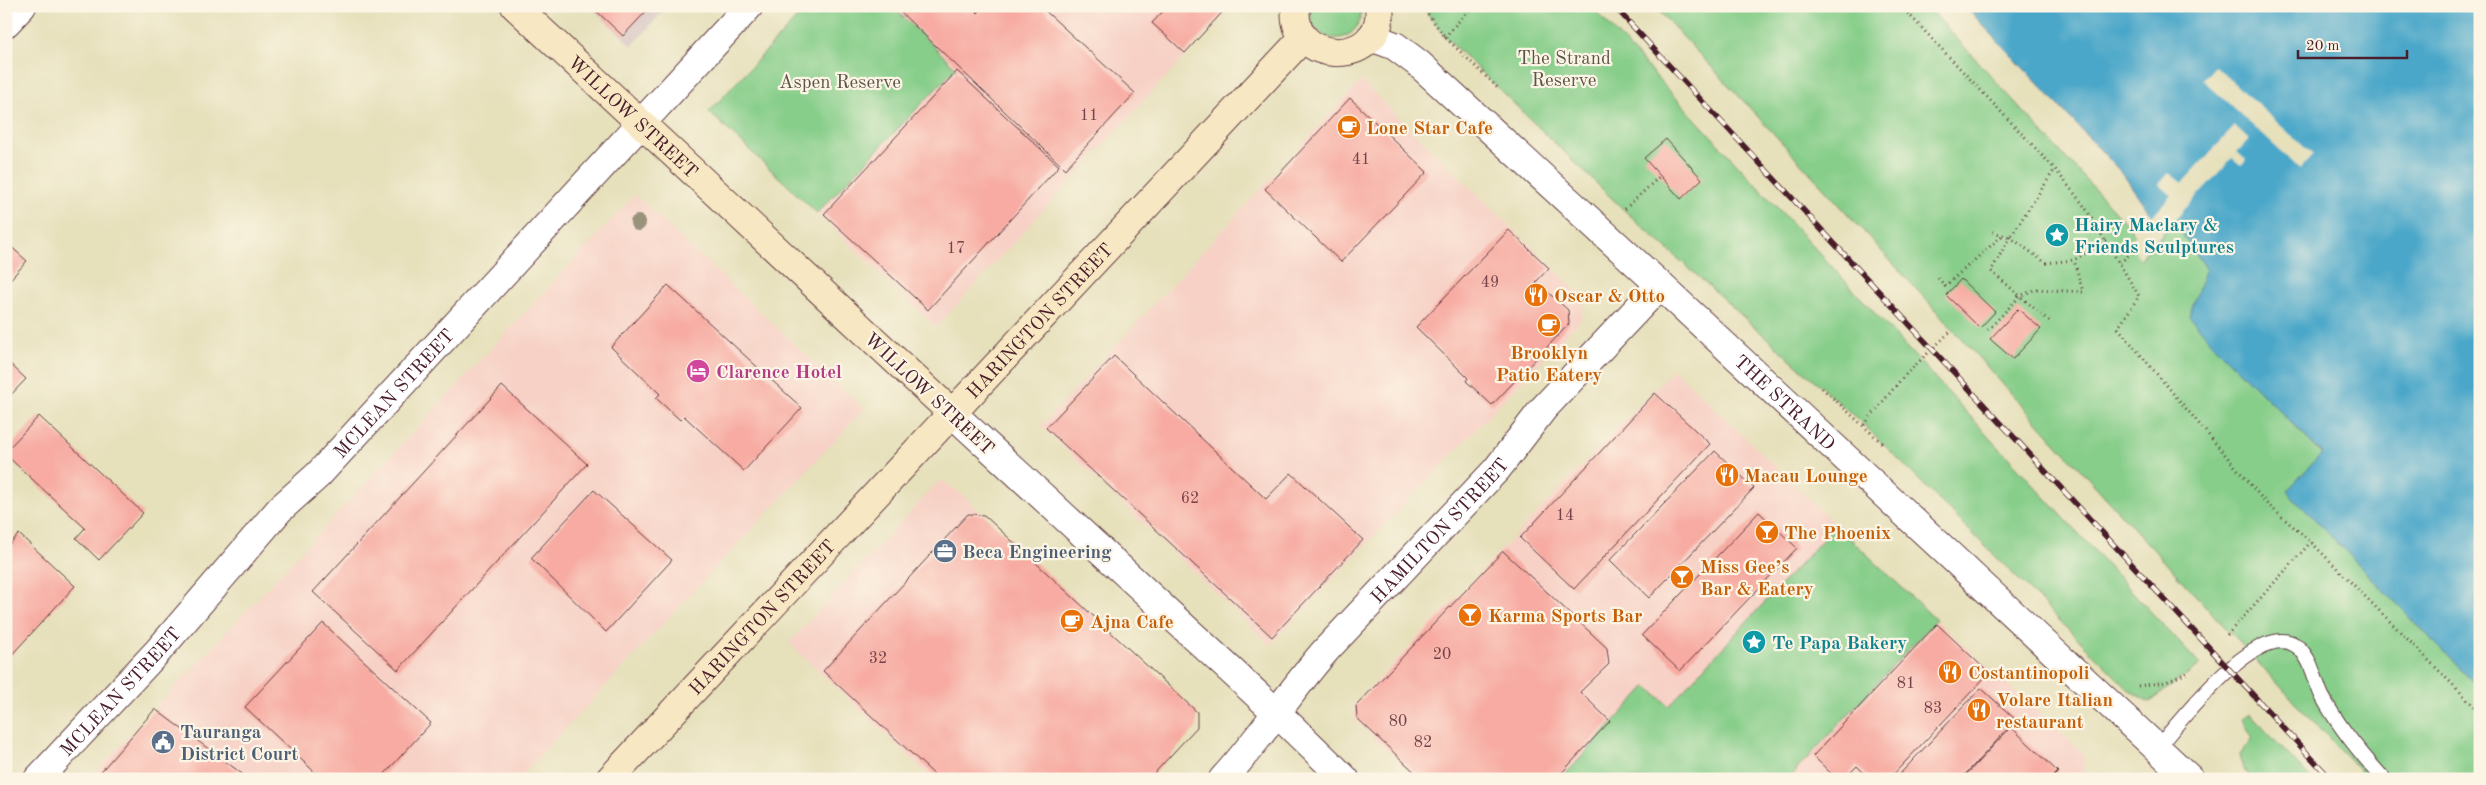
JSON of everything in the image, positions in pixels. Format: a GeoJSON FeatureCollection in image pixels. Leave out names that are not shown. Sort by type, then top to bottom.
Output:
{"type":"FeatureCollection","features":[{"type":"Feature","properties":{"kind":"street"},"geometry":{"type":"LineString","coordinates":[[6,23],[22,6]]}},
{"type":"Feature","properties":{"kind":"street","name":"WILLOW STREET"},"geometry":{"type":"LineString","coordinates":[[515,6],[1278,714],[1345,779]]}},
{"type":"Feature","properties":{"kind":"street","name":"MCLEAN STREET"},"geometry":{"type":"LineString","coordinates":[[38,779],[158,651],[280,509],[318,475],[749,6]]}},
{"type":"Feature","properties":{"kind":"street"},"geometry":{"type":"LineString","coordinates":[[1296,6],[1297,23],[1303,38],[1322,51],[1336,54],[1346,53],[1360,47],[1371,37],[1378,24],[1379,6]]}},
{"type":"Feature","properties":{"kind":"street","name":"THE STRAND"},"geometry":{"type":"LineString","coordinates":[[1371,37],[1395,46],[1419,64],[1660,285],[2190,779]]}},
{"type":"Feature","properties":{"kind":"street","name":"HARINGTON STREET"},"geometry":{"type":"LineString","coordinates":[[610,779],[1303,38]]}},
{"type":"Feature","properties":{"kind":"street","name":"HAMILTON STREET"},"geometry":{"type":"LineString","coordinates":[[1223,779],[1278,714],[1307,672],[1326,650],[1497,468],[1542,409],[1660,285]]}},
{"type":"Feature","properties":{"kind":"lane"},"geometry":{"type":"LineString","coordinates":[[2157,748],[2229,669],[2248,653],[2273,641],[2285,641],[2299,647],[2310,665],[2322,696],[2356,748],[2384,779]]}},
{"type":"Feature","properties":{"kind":"path"},"geometry":{"type":"LineString","coordinates":[[1445,38],[1472,6]]}},
{"type":"Feature","properties":{"kind":"path"},"geometry":{"type":"LineString","coordinates":[[1901,6],[2055,169],[2085,207],[2139,296],[2118,328],[2266,504],[2310,542],[2480,712]]}},
{"type":"Feature","properties":{"kind":"path"},"geometry":{"type":"LineString","coordinates":[[2049,321],[1991,272],[2010,238],[2055,169]]}},
{"type":"Feature","properties":{"kind":"path"},"geometry":{"type":"LineString","coordinates":[[1624,210],[1660,176]]}},
{"type":"Feature","properties":{"kind":"path"},"geometry":{"type":"LineString","coordinates":[[1992,232],[2010,238],[2046,263],[2074,260],[2107,241]]}},
{"type":"Feature","properties":{"kind":"path"},"geometry":{"type":"LineString","coordinates":[[1938,278],[1945,286],[2003,235]]}},
{"type":"Feature","properties":{"kind":"path"},"geometry":{"type":"LineString","coordinates":[[2120,263],[2134,250]]}},
{"type":"Feature","properties":{"kind":"path"},"geometry":{"type":"LineString","coordinates":[[1988,330],[2020,296],[2036,289],[2083,292],[2074,260]]}},
{"type":"Feature","properties":{"kind":"path"},"geometry":{"type":"LineString","coordinates":[[1864,425],[1903,377],[1952,330]]}},
{"type":"Feature","properties":{"kind":"path"},"geometry":{"type":"LineString","coordinates":[[2225,637],[2310,542]]}},
{"type":"Feature","properties":{"kind":"path"},"geometry":{"type":"LineString","coordinates":[[2135,687],[2148,683],[2166,682],[2190,671]]}},
{"type":"Feature","properties":{"kind":"shaded area"},"geometry":{"type":"Polygon","coordinates":[[[590,6],[668,6],[632,46],[590,6]]]}},
{"type":"Feature","properties":{"kind":"shaded area"},"geometry":{"type":"Polygon","coordinates":[[[892,6],[1231,6],[936,327],[817,213],[956,68],[892,6]]]}},
{"type":"Feature","properties":{"kind":"shaded area"},"geometry":{"type":"Polygon","coordinates":[[[1361,81],[1584,298],[1581,319],[1270,645],[1041,426],[1361,81]]]}},
{"type":"Feature","properties":{"kind":"shaded area"},"geometry":{"type":"Polygon","coordinates":[[[635,195],[864,409],[518,779],[89,779],[635,195]]]}},
{"type":"Feature","properties":{"kind":"shaded area"},"geometry":{"type":"Polygon","coordinates":[[[1674,369],[1836,525],[1669,706],[1647,686],[1561,779],[1418,779],[1355,720],[1354,705],[1674,369]]]}},
{"type":"Feature","properties":{"kind":"shaded area"},"geometry":{"type":"Polygon","coordinates":[[[940,480],[958,491],[1193,708],[1195,724],[1147,779],[933,779],[789,643],[940,480]]]}},
{"type":"Feature","properties":{"kind":"shaded area"},"geometry":{"type":"Polygon","coordinates":[[[1936,620],[2084,754],[2083,777],[1788,779],[1936,620]]]}},
{"type":"Feature","properties":{"kind":"green space","name":"Aspen Reserve"},"geometry":{"type":"Polygon","coordinates":[[[808,6],[892,6],[956,68],[817,213],[709,112],[808,6]]]}},
{"type":"Feature","properties":{"kind":"green space"},"geometry":{"type":"Polygon","coordinates":[[[1310,6],[1361,6],[1360,20],[1354,30],[1346,36],[1336,38],[1326,36],[1317,30],[1311,20],[1310,6]]]}},
{"type":"Feature","properties":{"kind":"green space","name":"The Strand Reserve"},"geometry":{"type":"Polygon","coordinates":[[[1422,6],[1591,6],[2200,665],[2149,702],[2128,689],[1864,425],[1624,210],[1445,37],[1422,6]]]}},
{"type":"Feature","properties":{"kind":"green space"},"geometry":{"type":"Polygon","coordinates":[[[1654,6],[1927,6],[2130,228],[2135,235],[2130,241],[2140,259],[2177,218],[2177,226],[2206,268],[2220,352],[2322,454],[2287,491],[2480,689],[2480,779],[2368,779],[2277,684],[1833,198],[1654,6]]]}},
{"type":"Feature","properties":{"kind":"green space"},"geometry":{"type":"Polygon","coordinates":[[[1836,525],[1936,620],[1788,779],[1561,779],[1647,686],[1669,706],[1836,525]]]}},
{"type":"Feature","properties":{"kind":"green space"},"geometry":{"type":"Polygon","coordinates":[[[2250,714],[2311,779],[2253,779],[2243,769],[2240,755],[2253,738],[2242,719],[2250,714]]]}},
{"type":"Feature","properties":{"kind":"water"},"geometry":{"type":"Polygon","coordinates":[[[1965,6],[2480,6],[2480,689],[2287,491],[2322,453],[2220,352],[2189,316],[2206,268],[2177,226],[2177,219],[2139,259],[2152,216],[2122,173],[1965,6]]]}},
{"type":"Feature","properties":{"kind":"pier"},"geometry":{"type":"Polygon","coordinates":[[[2215,66],[2313,155],[2300,169],[2203,80],[2215,66]]]}},
{"type":"Feature","properties":{"kind":"pier"},"geometry":{"type":"Polygon","coordinates":[[[2235,126],[2249,139],[2237,152],[2246,160],[2241,165],[2232,158],[2139,259],[2130,241],[2171,195],[2159,184],[2169,173],[2182,183],[2235,126]]]}},
{"type":"Feature","properties":{"kind":"building"},"geometry":{"type":"Polygon","coordinates":[[[591,6],[651,6],[623,36],[591,6]]]}},
{"type":"Feature","properties":{"kind":"building"},"geometry":{"type":"Polygon","coordinates":[[[894,6],[971,6],[978,13],[985,6],[1040,6],[1135,93],[1065,169],[894,6]]]}},
{"type":"Feature","properties":{"kind":"building"},"geometry":{"type":"Polygon","coordinates":[[[1168,6],[1228,6],[1185,53],[1152,23],[1168,6]]]}},
{"type":"Feature","properties":{"kind":"building"},"geometry":{"type":"Polygon","coordinates":[[[957,71],[1059,166],[928,310],[824,214],[957,71]]]}},
{"type":"Feature","properties":{"kind":"building"},"geometry":{"type":"Polygon","coordinates":[[[1350,98],[1427,172],[1341,262],[1265,189],[1350,98]]]}},
{"type":"Feature","properties":{"kind":"building"},"geometry":{"type":"Polygon","coordinates":[[[1666,139],[1702,179],[1681,199],[1644,158],[1666,139]]]}},
{"type":"Feature","properties":{"kind":"building"},"geometry":{"type":"Polygon","coordinates":[[[1509,230],[1549,268],[1536,282],[1568,310],[1569,324],[1492,405],[1466,381],[1468,378],[1416,327],[1509,230]]]}},
{"type":"Feature","properties":{"kind":"building"},"geometry":{"type":"Polygon","coordinates":[[[6,242],[27,261],[6,284],[6,242]]]}},
{"type":"Feature","properties":{"kind":"building"},"geometry":{"type":"Polygon","coordinates":[[[1961,279],[1995,312],[1980,328],[1946,295],[1961,279]]]}},
{"type":"Feature","properties":{"kind":"building","name":"Clarence Hotel"},"geometry":{"type":"Polygon","coordinates":[[[668,285],[802,408],[744,471],[684,416],[680,420],[656,398],[660,394],[611,347],[668,285]]]}},
{"type":"Feature","properties":{"kind":"building"},"geometry":{"type":"Polygon","coordinates":[[[2018,309],[2041,329],[2013,359],[1990,339],[2018,309]]]}},
{"type":"Feature","properties":{"kind":"building"},"geometry":{"type":"Polygon","coordinates":[[[1114,356],[1266,499],[1291,473],[1363,540],[1272,637],[1046,428],[1114,356]]]}},
{"type":"Feature","properties":{"kind":"building"},"geometry":{"type":"Polygon","coordinates":[[[6,360],[26,379],[6,400],[6,360]]]}},
{"type":"Feature","properties":{"kind":"building"},"geometry":{"type":"Polygon","coordinates":[[[502,386],[587,464],[398,670],[313,592],[502,386]]]}},
{"type":"Feature","properties":{"kind":"building"},"geometry":{"type":"Polygon","coordinates":[[[1655,393],[1710,444],[1574,589],[1520,538],[1655,393]]]}},
{"type":"Feature","properties":{"kind":"building"},"geometry":{"type":"Polygon","coordinates":[[[39,416],[143,513],[99,560],[76,538],[85,528],[6,455],[6,451],[39,416]]]}},
{"type":"Feature","properties":{"kind":"building"},"geometry":{"type":"Polygon","coordinates":[[[1715,451],[1754,488],[1649,598],[1610,560],[1715,451]]]}},
{"type":"Feature","properties":{"kind":"building"},"geometry":{"type":"Polygon","coordinates":[[[594,490],[672,560],[606,632],[531,558],[594,490]]]}},
{"type":"Feature","properties":{"kind":"building"},"geometry":{"type":"Polygon","coordinates":[[[1759,512],[1797,548],[1680,671],[1642,635],[1759,512]]]}},
{"type":"Feature","properties":{"kind":"building"},"geometry":{"type":"Polygon","coordinates":[[[968,514],[984,515],[1197,712],[1197,727],[1149,779],[939,779],[823,671],[968,514]]]}},
{"type":"Feature","properties":{"kind":"building"},"geometry":{"type":"Polygon","coordinates":[[[19,534],[75,586],[6,661],[6,548],[19,534]]]}},
{"type":"Feature","properties":{"kind":"building"},"geometry":{"type":"Polygon","coordinates":[[[1503,551],[1607,648],[1609,664],[1580,692],[1610,721],[1556,779],[1422,779],[1357,718],[1356,706],[1503,551]]]}},
{"type":"Feature","properties":{"kind":"building"},"geometry":{"type":"Polygon","coordinates":[[[323,623],[431,723],[380,779],[322,779],[245,707],[323,623]]]}},
{"type":"Feature","properties":{"kind":"building"},"geometry":{"type":"Polygon","coordinates":[[[1937,624],[1989,673],[1889,779],[1870,779],[1857,766],[1844,779],[1837,779],[1813,756],[1937,624]]]}},
{"type":"Feature","properties":{"kind":"building"},"geometry":{"type":"Polygon","coordinates":[[[1981,688],[2016,720],[1961,779],[1896,778],[1981,688]]]}},
{"type":"Feature","properties":{"kind":"building","name":"Tauranga District Court"},"geometry":{"type":"Polygon","coordinates":[[[155,709],[249,779],[102,779],[98,775],[155,709]]]}},
{"type":"Feature","properties":{"kind":"building"},"geometry":{"type":"Polygon","coordinates":[[[2011,727],[2058,772],[2051,779],[1962,779],[2011,727]]]}},
{"type":"Feature","properties":{"kind":"railway"},"geometry":{"type":"LineString","coordinates":[[1614,6],[2331,779]]}},
{"type":"Feature","properties":{"kind":"place","name":"Lone Star Cafe"},"geometry":{"type":"Point","coordinates":[1349,127]}},
{"type":"Feature","properties":{"kind":"place","name":"Hairy Maclary & Friends Sculptures"},"geometry":{"type":"Point","coordinates":[2057,235]}},
{"type":"Feature","properties":{"kind":"place","name":"Oscar & Otto"},"geometry":{"type":"Point","coordinates":[1536,295]}},
{"type":"Feature","properties":{"kind":"place","name":"Brooklyn Patio Eatery"},"geometry":{"type":"Point","coordinates":[1549,325]}},
{"type":"Feature","properties":{"kind":"place","name":"Clarence Hotel"},"geometry":{"type":"Point","coordinates":[698,371]}},
{"type":"Feature","properties":{"kind":"place","name":"Macau Lounge"},"geometry":{"type":"Point","coordinates":[1727,475]}},
{"type":"Feature","properties":{"kind":"place","name":"The Phoenix"},"geometry":{"type":"Point","coordinates":[1767,532]}},
{"type":"Feature","properties":{"kind":"place","name":"Beca Engineering"},"geometry":{"type":"Point","coordinates":[945,551]}},
{"type":"Feature","properties":{"kind":"place","name":"Miss Gee’s Bar & Eatery"},"geometry":{"type":"Point","coordinates":[1682,577]}},
{"type":"Feature","properties":{"kind":"place","name":"Karma Sports Bar"},"geometry":{"type":"Point","coordinates":[1470,615]}},
{"type":"Feature","properties":{"kind":"place","name":"Ajna Cafe"},"geometry":{"type":"Point","coordinates":[1072,621]}},
{"type":"Feature","properties":{"kind":"place","name":"Te Papa Bakery"},"geometry":{"type":"Point","coordinates":[1754,642]}},
{"type":"Feature","properties":{"kind":"place","name":"Costantinopoli"},"geometry":{"type":"Point","coordinates":[1950,672]}},
{"type":"Feature","properties":{"kind":"place","name":"Volare Italian restaurant"},"geometry":{"type":"Point","coordinates":[1979,710]}},
{"type":"Feature","properties":{"kind":"place","name":"Tauranga District Court"},"geometry":{"type":"Point","coordinates":[163,742]}}]}
